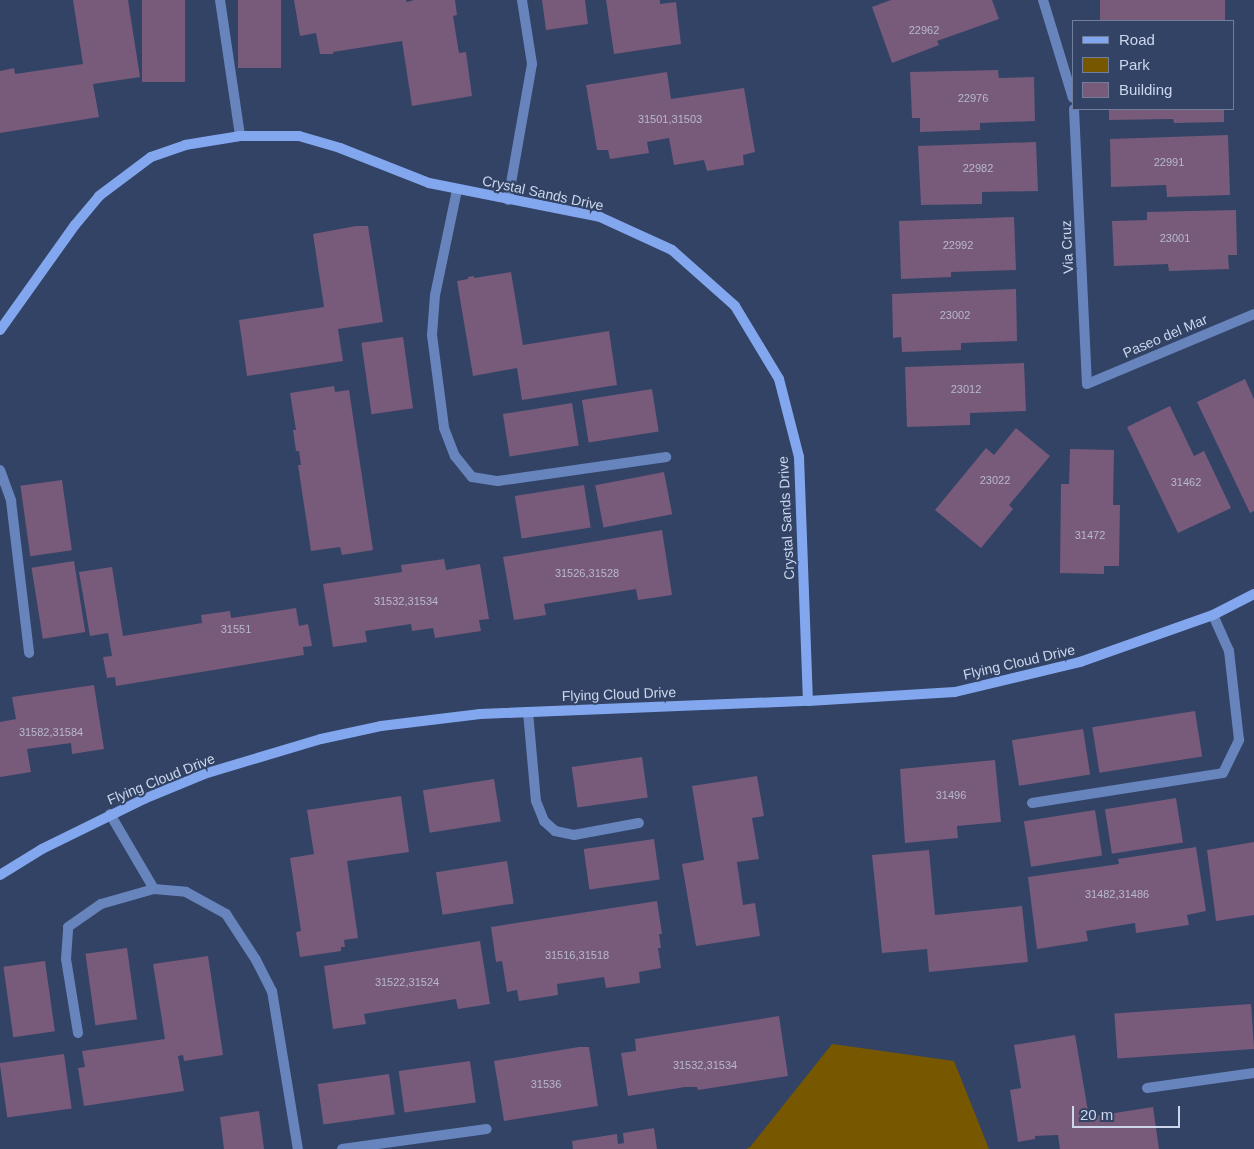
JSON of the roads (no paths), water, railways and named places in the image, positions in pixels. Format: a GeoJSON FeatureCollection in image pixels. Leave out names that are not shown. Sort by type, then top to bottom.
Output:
{"type":"FeatureCollection","features":[{"type":"Feature","properties":{"kind":"street"},"geometry":{"type":"LineString","coordinates":[[220,0],[240,136]]}},
{"type":"Feature","properties":{"kind":"street"},"geometry":{"type":"LineString","coordinates":[[508,200],[532,64],[522,0]]}},
{"type":"Feature","properties":{"kind":"street"},"geometry":{"type":"LineString","coordinates":[[1043,0],[1072,95]]}},
{"type":"Feature","properties":{"kind":"street","name":"Via Cruz"},"geometry":{"type":"LineString","coordinates":[[1074,110],[1087,384]]}},
{"type":"Feature","properties":{"kind":"street","name":"Crystal Sands Drive"},"geometry":{"type":"LineString","coordinates":[[0,330],[75,225],[100,196],[151,157],[185,146],[240,136],[299,136],[340,148],[429,183],[600,217],[672,250],[735,306],[779,379],[799,457],[808,701]]}},
{"type":"Feature","properties":{"kind":"street"},"geometry":{"type":"LineString","coordinates":[[457,190],[435,295],[432,336],[444,428],[455,456],[472,477],[498,481],[666,457]]}},
{"type":"Feature","properties":{"kind":"street","name":"Paseo del Mar"},"geometry":{"type":"LineString","coordinates":[[1087,384],[1254,314]]}},
{"type":"Feature","properties":{"kind":"street"},"geometry":{"type":"LineString","coordinates":[[0,470],[11,501],[29,653]]}},
{"type":"Feature","properties":{"kind":"street","name":"Flying Cloud Drive"},"geometry":{"type":"LineString","coordinates":[[0,874],[42,849],[110,814],[204,774],[321,739],[391,725],[480,714],[808,701],[955,692],[1080,662],[1213,615],[1254,594]]}},
{"type":"Feature","properties":{"kind":"street"},"geometry":{"type":"LineString","coordinates":[[1032,803],[1223,773],[1239,740],[1229,651],[1213,615]]}},
{"type":"Feature","properties":{"kind":"street"},"geometry":{"type":"LineString","coordinates":[[528,712],[536,801],[544,821],[555,831],[574,835],[639,823]]}},
{"type":"Feature","properties":{"kind":"street"},"geometry":{"type":"LineString","coordinates":[[110,814],[154,889]]}},
{"type":"Feature","properties":{"kind":"street"},"geometry":{"type":"LineString","coordinates":[[78,1033],[66,959],[68,927],[101,904],[154,889],[186,892],[226,914],[256,960],[272,991],[298,1149]]}},
{"type":"Feature","properties":{"kind":"street"},"geometry":{"type":"LineString","coordinates":[[1146,1088],[1254,1073]]}},
{"type":"Feature","properties":{"kind":"street"},"geometry":{"type":"LineString","coordinates":[[342,1149],[487,1129]]}}]}
